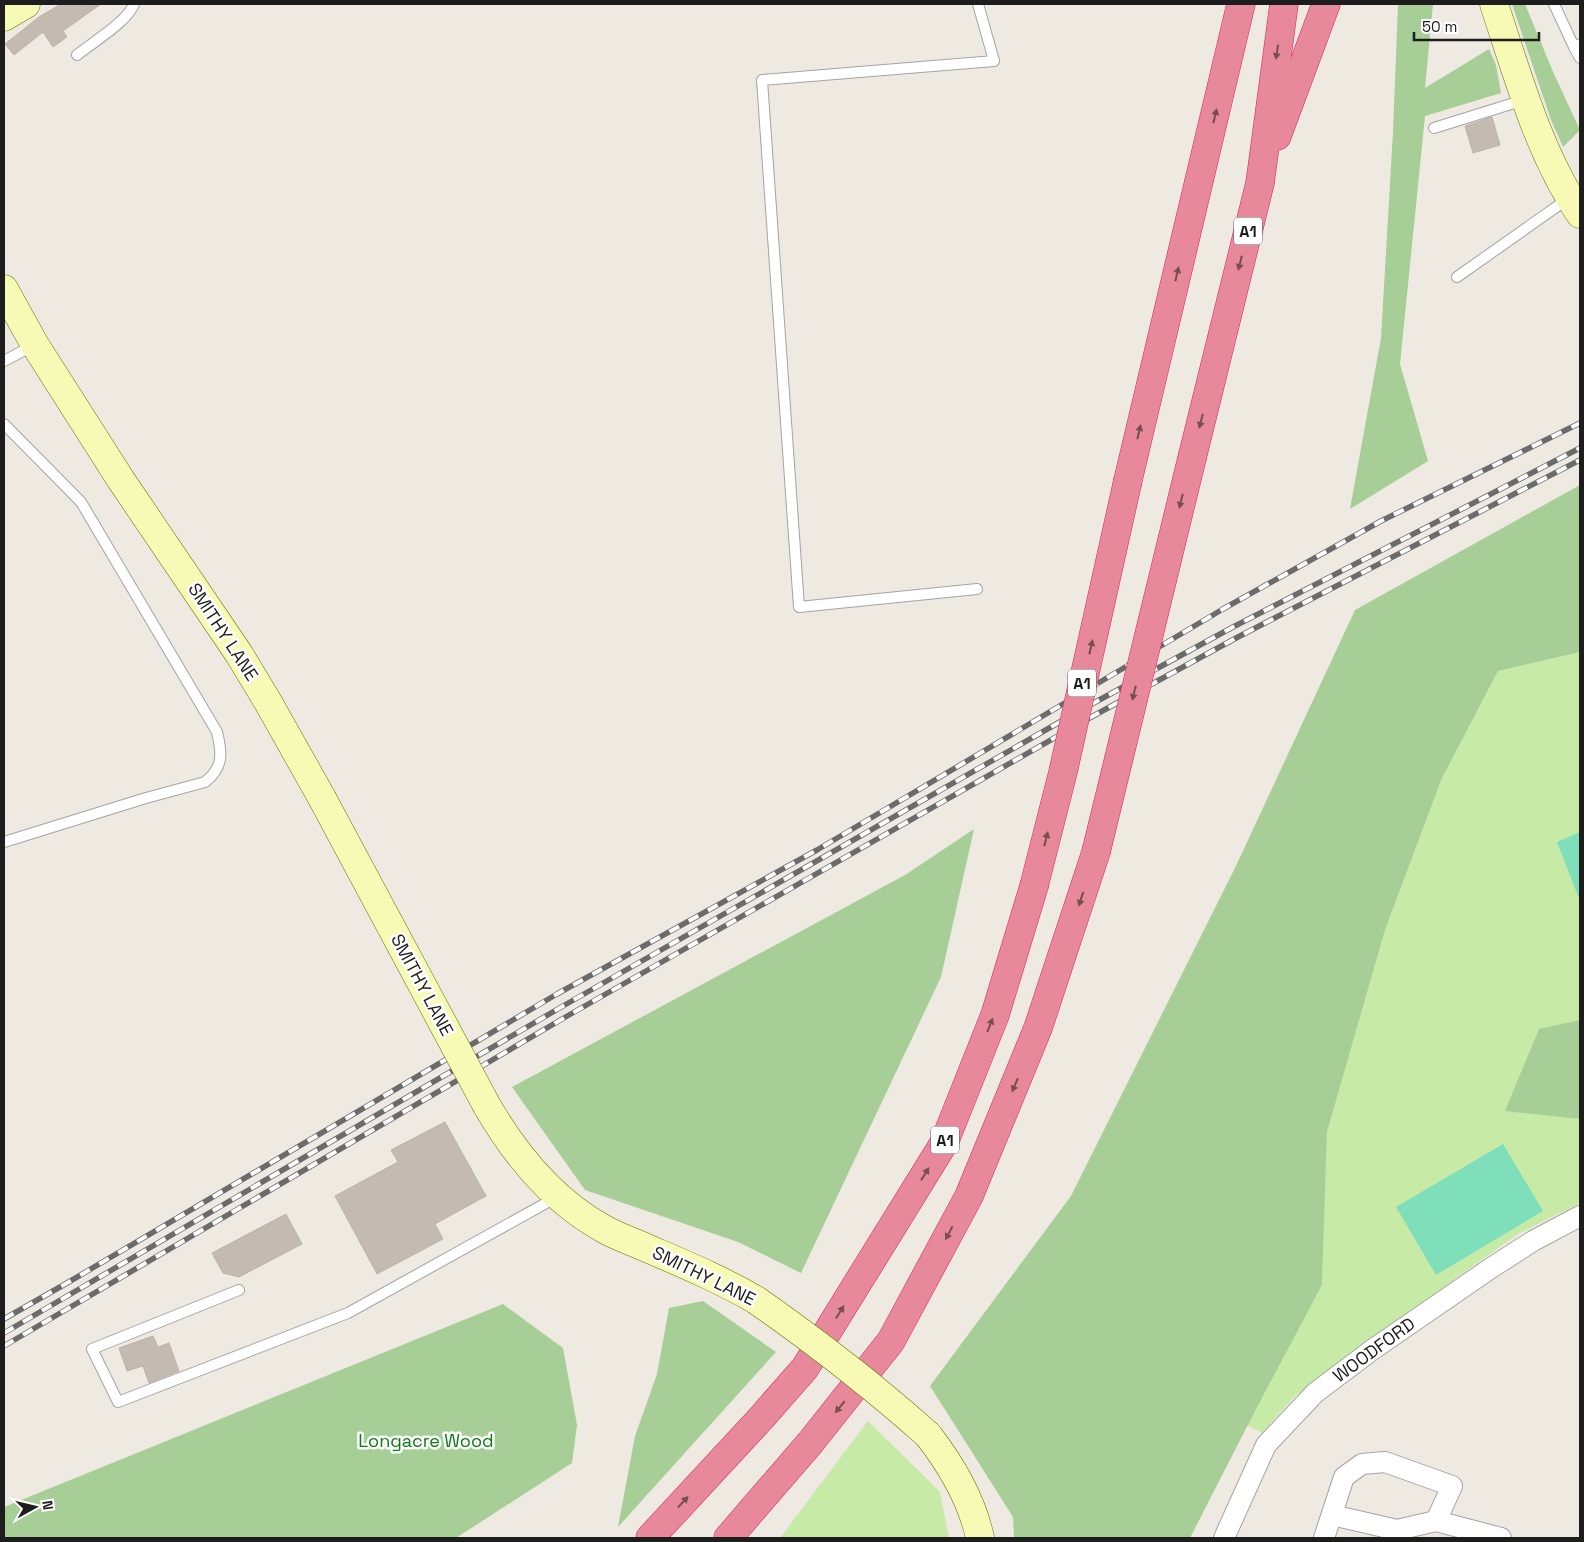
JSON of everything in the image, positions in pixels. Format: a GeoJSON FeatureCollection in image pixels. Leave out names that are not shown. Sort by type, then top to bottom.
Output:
{"type":"FeatureCollection","features":[{"type":"Feature","properties":{"kind":"highway"},"geometry":{"type":"LineString","coordinates":[[1228,4],[1230,53]]}},
{"type":"Feature","properties":{"kind":"highway","name":"A1"},"geometry":{"type":"LineString","coordinates":[[650,1538],[805,1368],[944,1143],[994,1014],[1034,886],[1065,762],[1128,480],[1241,4]]}},
{"type":"Feature","properties":{"kind":"highway","name":"A1"},"geometry":{"type":"LineString","coordinates":[[728,1538],[810,1443],[891,1341],[969,1196],[1038,1028],[1096,852],[1260,183],[1284,4]]}},
{"type":"Feature","properties":{"kind":"highway"},"geometry":{"type":"LineString","coordinates":[[1260,183],[1326,4]]}},
{"type":"Feature","properties":{"kind":"street"},"geometry":{"type":"LineString","coordinates":[[4,17],[26,4]]}},
{"type":"Feature","properties":{"kind":"street"},"geometry":{"type":"LineString","coordinates":[[1494,4],[1525,99],[1546,154],[1575,206]]}},
{"type":"Feature","properties":{"kind":"street","name":"SMITHY LANE"},"geometry":{"type":"LineString","coordinates":[[4,289],[35,345],[121,480],[239,654],[322,798],[487,1106],[517,1153],[558,1196],[586,1218],[605,1229],[704,1273],[756,1300],[848,1367],[928,1435],[954,1472],[972,1512],[980,1538]]}},
{"type":"Feature","properties":{"kind":"street","name":"WOODFORD"},"geometry":{"type":"LineString","coordinates":[[1224,1538],[1266,1445],[1315,1393],[1372,1350],[1491,1268],[1534,1241],[1580,1216]]}},
{"type":"Feature","properties":{"kind":"street"},"geometry":{"type":"LineString","coordinates":[[1324,1538],[1344,1477],[1362,1464],[1385,1462],[1452,1486],[1436,1521]]}},
{"type":"Feature","properties":{"kind":"street"},"geometry":{"type":"LineString","coordinates":[[1332,1515],[1397,1530],[1436,1521],[1501,1538]]}},
{"type":"Feature","properties":{"kind":"lane"},"geometry":{"type":"LineString","coordinates":[[77,54],[108,32],[132,10],[134,4]]}},
{"type":"Feature","properties":{"kind":"lane"},"geometry":{"type":"LineString","coordinates":[[977,589],[799,607],[762,80],[994,61],[978,4]]}},
{"type":"Feature","properties":{"kind":"lane"},"geometry":{"type":"LineString","coordinates":[[1554,4],[1577,45],[1580,58]]}},
{"type":"Feature","properties":{"kind":"lane"},"geometry":{"type":"LineString","coordinates":[[1434,128],[1525,99]]}},
{"type":"Feature","properties":{"kind":"lane"},"geometry":{"type":"LineString","coordinates":[[1457,277],[1575,206]]}},
{"type":"Feature","properties":{"kind":"lane"},"geometry":{"type":"LineString","coordinates":[[4,361],[35,345]]}},
{"type":"Feature","properties":{"kind":"lane"},"geometry":{"type":"LineString","coordinates":[[4,424],[81,502],[217,732],[221,749],[220,762],[212,776],[205,782],[146,798],[4,842]]}},
{"type":"Feature","properties":{"kind":"lane"},"geometry":{"type":"LineString","coordinates":[[238,1290],[92,1349],[118,1402],[348,1313],[558,1196]]}},
{"type":"Feature","properties":{"kind":"green space"},"geometry":{"type":"Polygon","coordinates":[[[1398,4],[1433,4],[1425,88],[1489,49],[1496,65],[1501,93],[1425,116],[1400,364],[1428,461],[1350,509],[1381,338],[1393,132],[1398,4]]]}},
{"type":"Feature","properties":{"kind":"green space"},"geometry":{"type":"Polygon","coordinates":[[[1512,4],[1525,4],[1580,130],[1563,147],[1551,120],[1512,4]]]}},
{"type":"Feature","properties":{"kind":"green space"},"geometry":{"type":"Polygon","coordinates":[[[1580,485],[1580,652],[1498,671],[1442,778],[1385,930],[1327,1132],[1322,1285],[1190,1538],[1014,1538],[1013,1517],[930,1386],[1071,1196],[1235,868],[1355,610],[1580,485]]]}},
{"type":"Feature","properties":{"kind":"green space"},"geometry":{"type":"Polygon","coordinates":[[[1580,652],[1580,1203],[1518,1234],[1365,1343],[1294,1397],[1262,1433],[1247,1425],[1322,1285],[1327,1132],[1385,930],[1442,778],[1498,671],[1580,652]]]}},
{"type":"Feature","properties":{"kind":"green space"},"geometry":{"type":"Polygon","coordinates":[[[974,829],[941,977],[801,1273],[738,1242],[585,1190],[512,1087],[905,875],[974,829]]]}},
{"type":"Feature","properties":{"kind":"green space"},"geometry":{"type":"Polygon","coordinates":[[[1580,832],[1580,901],[1557,842],[1580,832]]]}},
{"type":"Feature","properties":{"kind":"green space"},"geometry":{"type":"Polygon","coordinates":[[[1580,1020],[1580,1119],[1505,1111],[1539,1029],[1580,1020]]]}},
{"type":"Feature","properties":{"kind":"green space"},"geometry":{"type":"Polygon","coordinates":[[[1503,1144],[1543,1211],[1436,1275],[1396,1207],[1503,1144]]]}},
{"type":"Feature","properties":{"kind":"green space"},"geometry":{"type":"Polygon","coordinates":[[[703,1301],[776,1352],[618,1527],[635,1436],[657,1374],[669,1308],[703,1301]]]}},
{"type":"Feature","properties":{"kind":"green space","name":"Longacre Wood"},"geometry":{"type":"Polygon","coordinates":[[[503,1304],[563,1348],[577,1425],[572,1463],[456,1538],[4,1538],[4,1507],[503,1304]]]}},
{"type":"Feature","properties":{"kind":"green space"},"geometry":{"type":"Polygon","coordinates":[[[868,1421],[940,1492],[949,1538],[780,1538],[868,1421]]]}},
{"type":"Feature","properties":{"kind":"building"},"geometry":{"type":"Polygon","coordinates":[[[61,4],[101,4],[63,31],[67,37],[53,47],[43,32],[14,55],[5,44],[39,17],[61,4]]]}},
{"type":"Feature","properties":{"kind":"building"},"geometry":{"type":"Polygon","coordinates":[[[1492,117],[1500,145],[1473,153],[1465,126],[1492,117]]]}},
{"type":"Feature","properties":{"kind":"building"},"geometry":{"type":"Polygon","coordinates":[[[445,1122],[486,1196],[435,1224],[443,1239],[377,1274],[335,1196],[398,1162],[391,1150],[445,1122]]]}},
{"type":"Feature","properties":{"kind":"building"},"geometry":{"type":"Polygon","coordinates":[[[286,1214],[302,1244],[239,1277],[223,1273],[212,1253],[286,1214]]]}},
{"type":"Feature","properties":{"kind":"building"},"geometry":{"type":"Polygon","coordinates":[[[153,1336],[158,1347],[169,1343],[179,1371],[149,1383],[143,1366],[127,1371],[119,1348],[153,1336]]]}},
{"type":"Feature","properties":{"kind":"railway"},"geometry":{"type":"LineString","coordinates":[[4,1319],[557,994],[817,850],[1223,609],[1381,521],[1580,423]]}},
{"type":"Feature","properties":{"kind":"railway"},"geometry":{"type":"LineString","coordinates":[[4,1333],[563,1006],[1079,711],[1233,627],[1580,448]]}},
{"type":"Feature","properties":{"kind":"railway"},"geometry":{"type":"LineString","coordinates":[[4,1346],[569,1015],[1084,721],[1238,637],[1580,460]]}}]}
